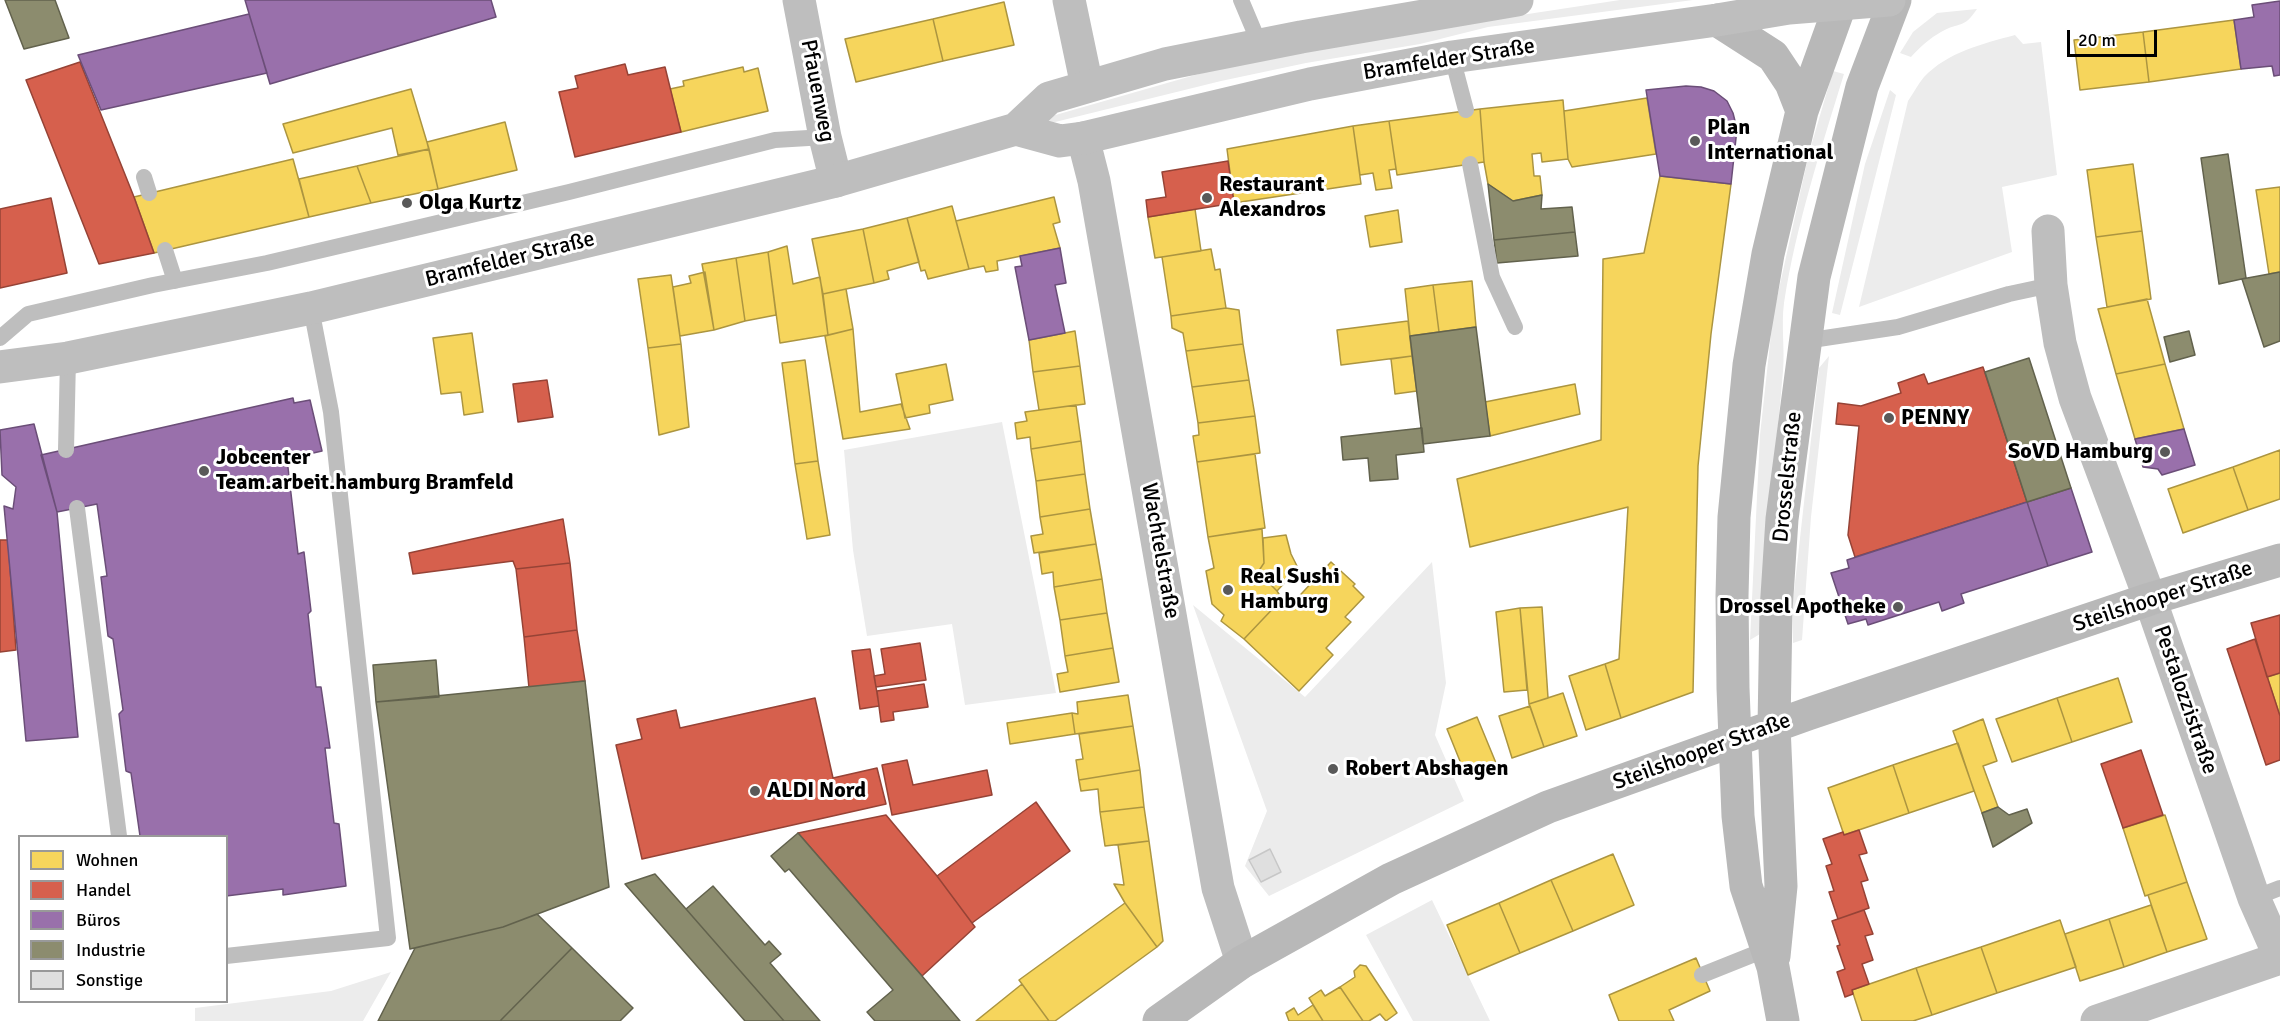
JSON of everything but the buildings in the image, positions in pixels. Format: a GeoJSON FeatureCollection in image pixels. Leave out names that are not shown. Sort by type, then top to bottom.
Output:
{"type":"FeatureCollection","features":[{"type":"Feature","properties":{"kind":"main road","name":"Pfauenweg"},"geometry":{"type":"LineString","coordinates":[[799,0],[825,137],[836,181]]}},
{"type":"Feature","properties":{"kind":"main road"},"geometry":{"type":"LineString","coordinates":[[1070,0],[1087,86]]}},
{"type":"Feature","properties":{"kind":"main road","name":"Bramfelder Straße"},"geometry":{"type":"LineString","coordinates":[[0,367],[68,357],[311,308],[836,181],[1016,129],[1049,98],[1166,64],[1260,45],[1407,9],[1516,0]]}},
{"type":"Feature","properties":{"kind":"main road","name":"Bramfelder Straße"},"geometry":{"type":"LineString","coordinates":[[1016,129],[1060,141],[1083,138],[1310,84],[1452,57],[1789,8],[1889,0]]}},
{"type":"Feature","properties":{"kind":"main road","name":"Drosselstraße"},"geometry":{"type":"LineString","coordinates":[[1770,958],[1781,886],[1774,726],[1776,611],[1782,519],[1805,341],[1818,258],[1859,98],[1895,0]]}},
{"type":"Feature","properties":{"kind":"main road","name":"Drosselstraße"},"geometry":{"type":"LineString","coordinates":[[1783,1021],[1770,958],[1746,886],[1734,740],[1732,596],[1734,528],[1749,365],[1768,254],[1802,111],[1842,2]]}},
{"type":"Feature","properties":{"kind":"main road"},"geometry":{"type":"LineString","coordinates":[[1718,20],[1773,56],[1791,83],[1802,111]]}},
{"type":"Feature","properties":{"kind":"main road","name":"Wachtelstraße"},"geometry":{"type":"LineString","coordinates":[[1083,138],[1099,204],[1218,888],[1242,962]]}},
{"type":"Feature","properties":{"kind":"main road","name":"Pestalozzistraße"},"geometry":{"type":"LineString","coordinates":[[2048,231],[2051,285],[2060,343],[2075,398],[2150,599],[2267,893],[2280,958]]}},
{"type":"Feature","properties":{"kind":"main road","name":"Steilshooper Straße"},"geometry":{"type":"LineString","coordinates":[[1159,1021],[1242,962],[1400,874],[1548,807],[1774,726],[2150,599],[2280,560]]}},
{"type":"Feature","properties":{"kind":"main road"},"geometry":{"type":"LineString","coordinates":[[2097,1021],[2280,958]]}},
{"type":"Feature","properties":{"kind":"lane"},"geometry":{"type":"LineString","coordinates":[[1241,0],[1260,45]]}},
{"type":"Feature","properties":{"kind":"lane"},"geometry":{"type":"LineString","coordinates":[[1452,57],[1466,110]]}},
{"type":"Feature","properties":{"kind":"lane"},"geometry":{"type":"LineString","coordinates":[[0,338],[28,314],[267,263],[569,192],[775,140],[825,137]]}},
{"type":"Feature","properties":{"kind":"lane"},"geometry":{"type":"LineString","coordinates":[[1470,164],[1492,277],[1515,327]]}},
{"type":"Feature","properties":{"kind":"lane"},"geometry":{"type":"LineString","coordinates":[[165,250],[175,281]]}},
{"type":"Feature","properties":{"kind":"lane"},"geometry":{"type":"LineString","coordinates":[[1805,341],[1898,327],[2009,294],[2051,285]]}},
{"type":"Feature","properties":{"kind":"lane"},"geometry":{"type":"LineString","coordinates":[[228,956],[388,938],[331,412],[311,308]]}},
{"type":"Feature","properties":{"kind":"lane"},"geometry":{"type":"LineString","coordinates":[[66,450],[68,357]]}},
{"type":"Feature","properties":{"kind":"lane"},"geometry":{"type":"LineString","coordinates":[[77,508],[119,835]]}},
{"type":"Feature","properties":{"kind":"lane"},"geometry":{"type":"LineString","coordinates":[[1702,975],[1770,958]]}},
{"type":"Feature","properties":{"kind":"shaded area"},"geometry":{"type":"Polygon","coordinates":[[[1620,0],[1693,0],[1488,27],[1420,44],[1306,63],[1221,81],[1047,124],[1045,118],[1209,71],[1357,40],[1620,0]]]}},
{"type":"Feature","properties":{"kind":"shaded area"},"geometry":{"type":"Polygon","coordinates":[[[1977,9],[1964,23],[1937,34],[1911,57],[1900,53],[1913,32],[1937,13],[1977,9]]]}},
{"type":"Feature","properties":{"kind":"shaded area"},"geometry":{"type":"Polygon","coordinates":[[[2015,35],[2023,44],[2041,42],[2057,175],[2002,187],[2012,252],[1859,307],[1908,101],[1924,77],[1944,61],[1966,50],[2015,35]]]}},
{"type":"Feature","properties":{"kind":"shaded area"},"geometry":{"type":"Polygon","coordinates":[[[1833,71],[1844,74],[1802,216],[1784,303],[1783,371],[1766,535],[1760,634],[1750,640],[1760,435],[1773,316],[1809,153],[1833,71]]]}},
{"type":"Feature","properties":{"kind":"shaded area"},"geometry":{"type":"Polygon","coordinates":[[[1890,90],[1896,95],[1840,315],[1832,313],[1865,164],[1890,90]]]}},
{"type":"Feature","properties":{"kind":"shaded area"},"geometry":{"type":"Polygon","coordinates":[[[1829,356],[1811,517],[1802,640],[1793,643],[1793,601],[1819,368],[1829,356]]]}},
{"type":"Feature","properties":{"kind":"shaded area"},"geometry":{"type":"Polygon","coordinates":[[[1002,422],[1056,693],[965,705],[952,624],[867,636],[853,550],[844,450],[1002,422]]]}},
{"type":"Feature","properties":{"kind":"shaded area"},"geometry":{"type":"Polygon","coordinates":[[[1432,562],[1446,683],[1435,735],[1464,801],[1269,896],[1245,866],[1267,811],[1193,605],[1305,697],[1432,562]]]}},
{"type":"Feature","properties":{"kind":"shaded area"},"geometry":{"type":"Polygon","coordinates":[[[1432,900],[1490,1021],[1413,1021],[1366,935],[1432,900]]]}},
{"type":"Feature","properties":{"kind":"shaded area"},"geometry":{"type":"Polygon","coordinates":[[[391,972],[363,1021],[195,1021],[195,1008],[331,991],[391,972]]]}},
{"type":"Feature","properties":{"kind":"place","name":"Plan International"},"geometry":{"type":"Point","coordinates":[1695,141]}},
{"type":"Feature","properties":{"kind":"place","name":"Restaurant Alexandros"},"geometry":{"type":"Point","coordinates":[1207,198]}},
{"type":"Feature","properties":{"kind":"place","name":"Olga Kurtz"},"geometry":{"type":"Point","coordinates":[407,203]}},
{"type":"Feature","properties":{"kind":"place","name":"PENNY"},"geometry":{"type":"Point","coordinates":[1889,418]}},
{"type":"Feature","properties":{"kind":"place","name":"SoVD Hamburg"},"geometry":{"type":"Point","coordinates":[2165,452]}},
{"type":"Feature","properties":{"kind":"place","name":"Jobcenter Team.arbeit.hamburg Bramfeld"},"geometry":{"type":"Point","coordinates":[204,471]}},
{"type":"Feature","properties":{"kind":"place","name":"Real Sushi Hamburg"},"geometry":{"type":"Point","coordinates":[1228,590]}},
{"type":"Feature","properties":{"kind":"place","name":"Drossel Apotheke"},"geometry":{"type":"Point","coordinates":[1898,607]}},
{"type":"Feature","properties":{"kind":"place","name":"Robert Abshagen"},"geometry":{"type":"Point","coordinates":[1333,769]}},
{"type":"Feature","properties":{"kind":"place","name":"ALDI Nord"},"geometry":{"type":"Point","coordinates":[755,791]}}]}
